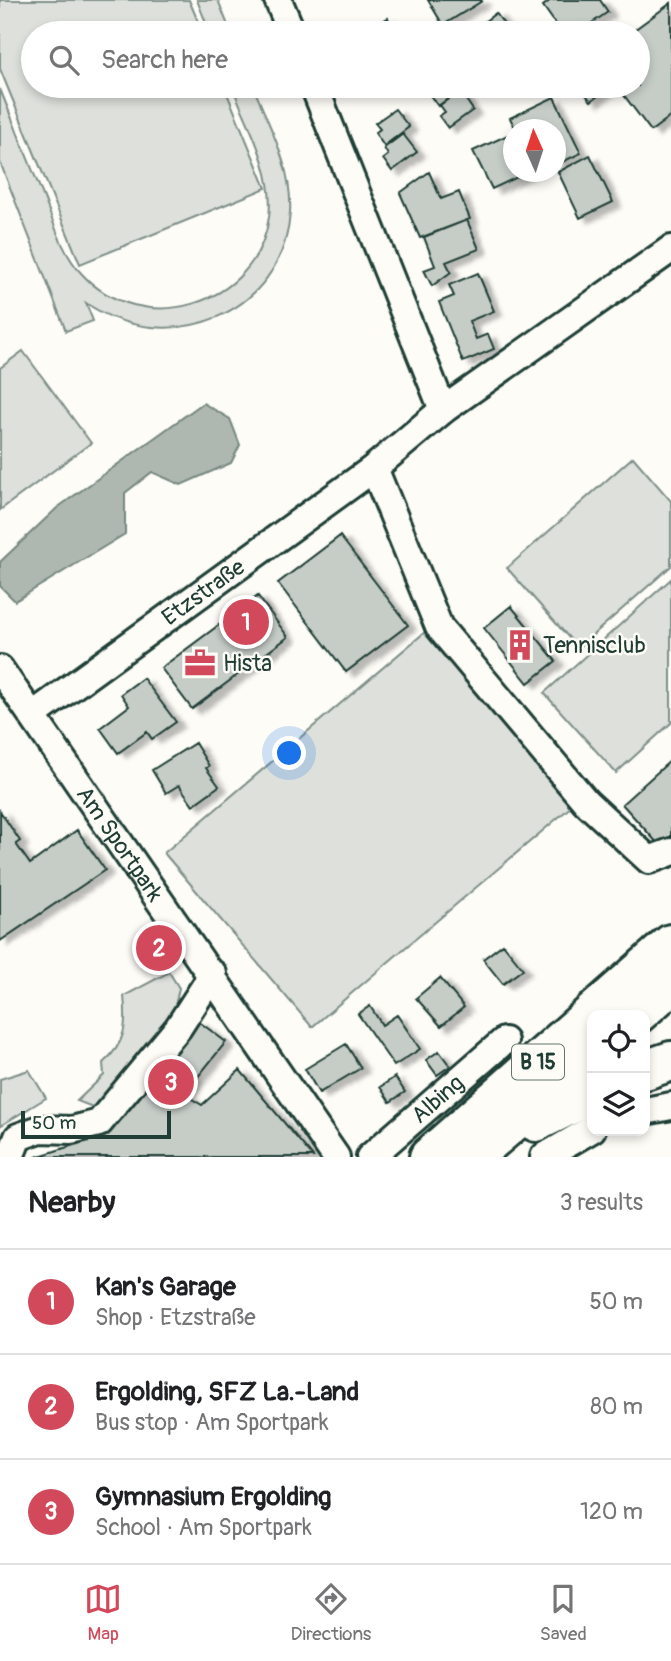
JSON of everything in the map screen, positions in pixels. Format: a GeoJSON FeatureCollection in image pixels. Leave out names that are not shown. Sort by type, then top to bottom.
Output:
{"type":"FeatureCollection","features":[{"type":"Feature","properties":{"kind":"highway","name":"B 15"},"geometry":{"type":"LineString","coordinates":[[429,1157],[671,944]]}},
{"type":"Feature","properties":{"kind":"highway"},"geometry":{"type":"LineString","coordinates":[[642,1010],[671,985]]}},
{"type":"Feature","properties":{"kind":"highway","name":"B 15"},"geometry":{"type":"LineString","coordinates":[[475,1154],[587,1059]]}},
{"type":"Feature","properties":{"kind":"highway"},"geometry":{"type":"LineString","coordinates":[[650,1068],[671,1060]]}},
{"type":"Feature","properties":{"kind":"highway"},"geometry":{"type":"LineString","coordinates":[[475,1154],[587,1097]]}},
{"type":"Feature","properties":{"kind":"street"},"geometry":{"type":"LineString","coordinates":[[278,0],[287,21]]}},
{"type":"Feature","properties":{"kind":"street"},"geometry":{"type":"LineString","coordinates":[[319,98],[443,410]]}},
{"type":"Feature","properties":{"kind":"street","name":"Etzstraße"},"geometry":{"type":"LineString","coordinates":[[33,715],[374,468],[443,410],[671,249]]}},
{"type":"Feature","properties":{"kind":"street"},"geometry":{"type":"LineString","coordinates":[[374,468],[439,627],[586,802],[649,860],[671,852]]}},
{"type":"Feature","properties":{"kind":"street","name":"Am Sportpark"},"geometry":{"type":"LineString","coordinates":[[0,669],[213,974],[336,1157]]}},
{"type":"Feature","properties":{"kind":"street"},"geometry":{"type":"LineString","coordinates":[[9,1157],[18,1137],[40,1129],[72,1130],[99,1123],[178,1028],[213,974]]}},
{"type":"Feature","properties":{"kind":"street","name":"Albing"},"geometry":{"type":"LineString","coordinates":[[370,1157],[503,1041]]}},
{"type":"Feature","properties":{"kind":"street"},"geometry":{"type":"LineString","coordinates":[[650,1110],[671,1105]]}},
{"type":"Feature","properties":{"kind":"street"},"geometry":{"type":"LineString","coordinates":[[544,1157],[587,1132]]}},
{"type":"Feature","properties":{"kind":"shaded area"},"geometry":{"type":"Polygon","coordinates":[[[0,0],[189,0],[198,21],[21,21],[21,98],[229,98],[266,188],[80,264],[0,69],[0,0]]]}},
{"type":"Feature","properties":{"kind":"shaded area"},"geometry":{"type":"Polygon","coordinates":[[[197,0],[218,0],[226,21],[205,21],[197,0]]]}},
{"type":"Feature","properties":{"kind":"shaded area"},"geometry":{"type":"Polygon","coordinates":[[[0,89],[69,257],[82,274],[106,294],[134,305],[164,308],[193,304],[220,292],[243,273],[260,248],[269,217],[268,183],[259,150],[237,98],[258,98],[279,148],[290,196],[290,213],[283,249],[267,278],[244,302],[216,318],[184,326],[151,327],[118,319],[86,303],[93,321],[66,331],[0,162],[0,89]]]}},
{"type":"Feature","properties":{"kind":"shaded area"},"geometry":{"type":"Polygon","coordinates":[[[23,351],[91,443],[0,510],[0,368],[23,351]]]}},
{"type":"Feature","properties":{"kind":"shaded area"},"geometry":{"type":"Polygon","coordinates":[[[203,403],[230,419],[240,445],[231,463],[181,485],[152,472],[125,493],[125,534],[15,601],[0,586],[0,562],[57,508],[203,403]]]}},
{"type":"Feature","properties":{"kind":"shaded area"},"geometry":{"type":"Polygon","coordinates":[[[633,457],[671,501],[671,566],[578,648],[507,568],[633,457]]]}},
{"type":"Feature","properties":{"kind":"shaded area"},"geometry":{"type":"Polygon","coordinates":[[[671,579],[671,723],[616,773],[544,693],[671,579]]]}},
{"type":"Feature","properties":{"kind":"shaded area"},"geometry":{"type":"Polygon","coordinates":[[[425,632],[573,805],[312,1027],[164,853],[425,632]]]}},
{"type":"Feature","properties":{"kind":"shaded area"},"geometry":{"type":"Polygon","coordinates":[[[169,972],[179,988],[171,1024],[98,1109],[77,1101],[104,1075],[103,1063],[121,1041],[125,1025],[124,996],[169,972]]]}},
{"type":"Feature","properties":{"kind":"shaded area"},"geometry":{"type":"Polygon","coordinates":[[[29,1070],[46,1098],[0,1126],[0,1079],[29,1070]]]}},
{"type":"Feature","properties":{"kind":"building"},"geometry":{"type":"Polygon","coordinates":[[[428,0],[482,1],[450,21],[441,21],[428,0]]]}},
{"type":"Feature","properties":{"kind":"building"},"geometry":{"type":"Polygon","coordinates":[[[551,0],[600,0],[608,12],[595,21],[554,21],[543,6],[551,0]]]}},
{"type":"Feature","properties":{"kind":"building"},"geometry":{"type":"Polygon","coordinates":[[[671,3],[671,116],[651,131],[626,98],[650,98],[650,21],[646,21],[671,3]]]}},
{"type":"Feature","properties":{"kind":"building"},"geometry":{"type":"Polygon","coordinates":[[[496,13],[502,21],[485,21],[496,13]]]}},
{"type":"Feature","properties":{"kind":"building"},"geometry":{"type":"Polygon","coordinates":[[[432,98],[449,98],[438,106],[432,98]]]}},
{"type":"Feature","properties":{"kind":"building"},"geometry":{"type":"Polygon","coordinates":[[[450,98],[465,98],[473,110],[448,128],[439,116],[445,112],[440,105],[450,98]]]}},
{"type":"Feature","properties":{"kind":"building"},"geometry":{"type":"Polygon","coordinates":[[[554,98],[565,119],[510,119],[554,98]]]}},
{"type":"Feature","properties":{"kind":"building"},"geometry":{"type":"Polygon","coordinates":[[[395,109],[409,127],[384,146],[375,133],[380,129],[375,123],[395,109]]]}},
{"type":"Feature","properties":{"kind":"building"},"geometry":{"type":"Polygon","coordinates":[[[566,122],[581,153],[566,160],[566,122]]]}},
{"type":"Feature","properties":{"kind":"building"},"geometry":{"type":"Polygon","coordinates":[[[403,134],[417,152],[392,171],[383,159],[388,155],[384,148],[403,134]]]}},
{"type":"Feature","properties":{"kind":"building"},"geometry":{"type":"Polygon","coordinates":[[[503,137],[503,182],[507,182],[492,189],[473,151],[503,137]]]}},
{"type":"Feature","properties":{"kind":"building"},"geometry":{"type":"Polygon","coordinates":[[[590,155],[613,202],[580,218],[563,182],[566,182],[566,168],[590,155]]]}},
{"type":"Feature","properties":{"kind":"building"},"geometry":{"type":"Polygon","coordinates":[[[429,172],[441,199],[459,192],[470,219],[420,238],[400,193],[429,172]]]}},
{"type":"Feature","properties":{"kind":"building"},"geometry":{"type":"Polygon","coordinates":[[[467,220],[479,249],[446,262],[451,272],[432,286],[424,270],[435,266],[424,237],[467,220]]]}},
{"type":"Feature","properties":{"kind":"building"},"geometry":{"type":"Polygon","coordinates":[[[478,273],[494,311],[469,321],[476,339],[488,334],[494,349],[463,362],[439,302],[454,296],[449,285],[478,273]]]}},
{"type":"Feature","properties":{"kind":"building"},"geometry":{"type":"Polygon","coordinates":[[[340,536],[408,625],[346,672],[278,583],[340,536]]]}},
{"type":"Feature","properties":{"kind":"building"},"geometry":{"type":"Polygon","coordinates":[[[258,596],[288,637],[192,709],[161,668],[258,596]]]}},
{"type":"Feature","properties":{"kind":"building","name":"Tennisclub"},"geometry":{"type":"Polygon","coordinates":[[[511,606],[556,661],[528,683],[484,628],[511,606]]]}},
{"type":"Feature","properties":{"kind":"building"},"geometry":{"type":"Polygon","coordinates":[[[143,678],[176,722],[152,739],[147,732],[118,753],[100,728],[129,706],[121,694],[143,678]]]}},
{"type":"Feature","properties":{"kind":"building"},"geometry":{"type":"Polygon","coordinates":[[[195,743],[209,766],[206,768],[219,786],[193,805],[179,785],[166,793],[152,770],[195,743]]]}},
{"type":"Feature","properties":{"kind":"building"},"geometry":{"type":"Polygon","coordinates":[[[671,760],[671,836],[660,846],[622,804],[671,760]]]}},
{"type":"Feature","properties":{"kind":"building"},"geometry":{"type":"Polygon","coordinates":[[[0,811],[20,841],[16,844],[30,864],[77,830],[105,870],[0,941],[0,811]]]}},
{"type":"Feature","properties":{"kind":"building"},"geometry":{"type":"Polygon","coordinates":[[[503,944],[523,969],[503,984],[483,959],[503,944]]]}},
{"type":"Feature","properties":{"kind":"building"},"geometry":{"type":"Polygon","coordinates":[[[440,978],[464,1007],[441,1026],[416,998],[440,978]]]}},
{"type":"Feature","properties":{"kind":"building"},"geometry":{"type":"Polygon","coordinates":[[[370,1006],[382,1025],[397,1015],[420,1049],[394,1066],[358,1014],[370,1006]]]}},
{"type":"Feature","properties":{"kind":"building"},"geometry":{"type":"Polygon","coordinates":[[[198,1021],[226,1042],[184,1094],[202,1105],[240,1070],[313,1157],[36,1157],[103,1136],[198,1021]]]}},
{"type":"Feature","properties":{"kind":"building"},"geometry":{"type":"Polygon","coordinates":[[[346,1044],[361,1068],[319,1093],[305,1069],[346,1044]]]}},
{"type":"Feature","properties":{"kind":"building"},"geometry":{"type":"Polygon","coordinates":[[[439,1051],[450,1066],[437,1075],[426,1060],[439,1051]]]}},
{"type":"Feature","properties":{"kind":"building"},"geometry":{"type":"Polygon","coordinates":[[[395,1077],[405,1092],[390,1102],[380,1087],[395,1077]]]}},
{"type":"Feature","properties":{"kind":"place","name":"Kan's Garage"},"geometry":{"type":"Point","coordinates":[246,622]}},
{"type":"Feature","properties":{"kind":"place","name":"Tennisclub"},"geometry":{"type":"Point","coordinates":[520,645]}},
{"type":"Feature","properties":{"kind":"place","name":"Hista"},"geometry":{"type":"Point","coordinates":[200,663]}},
{"type":"Feature","properties":{"kind":"place","name":"Ergolding, SFZ La.-Land"},"geometry":{"type":"Point","coordinates":[159,948]}},
{"type":"Feature","properties":{"kind":"place","name":"Gymnasium Ergolding"},"geometry":{"type":"Point","coordinates":[171,1082]}}]}
